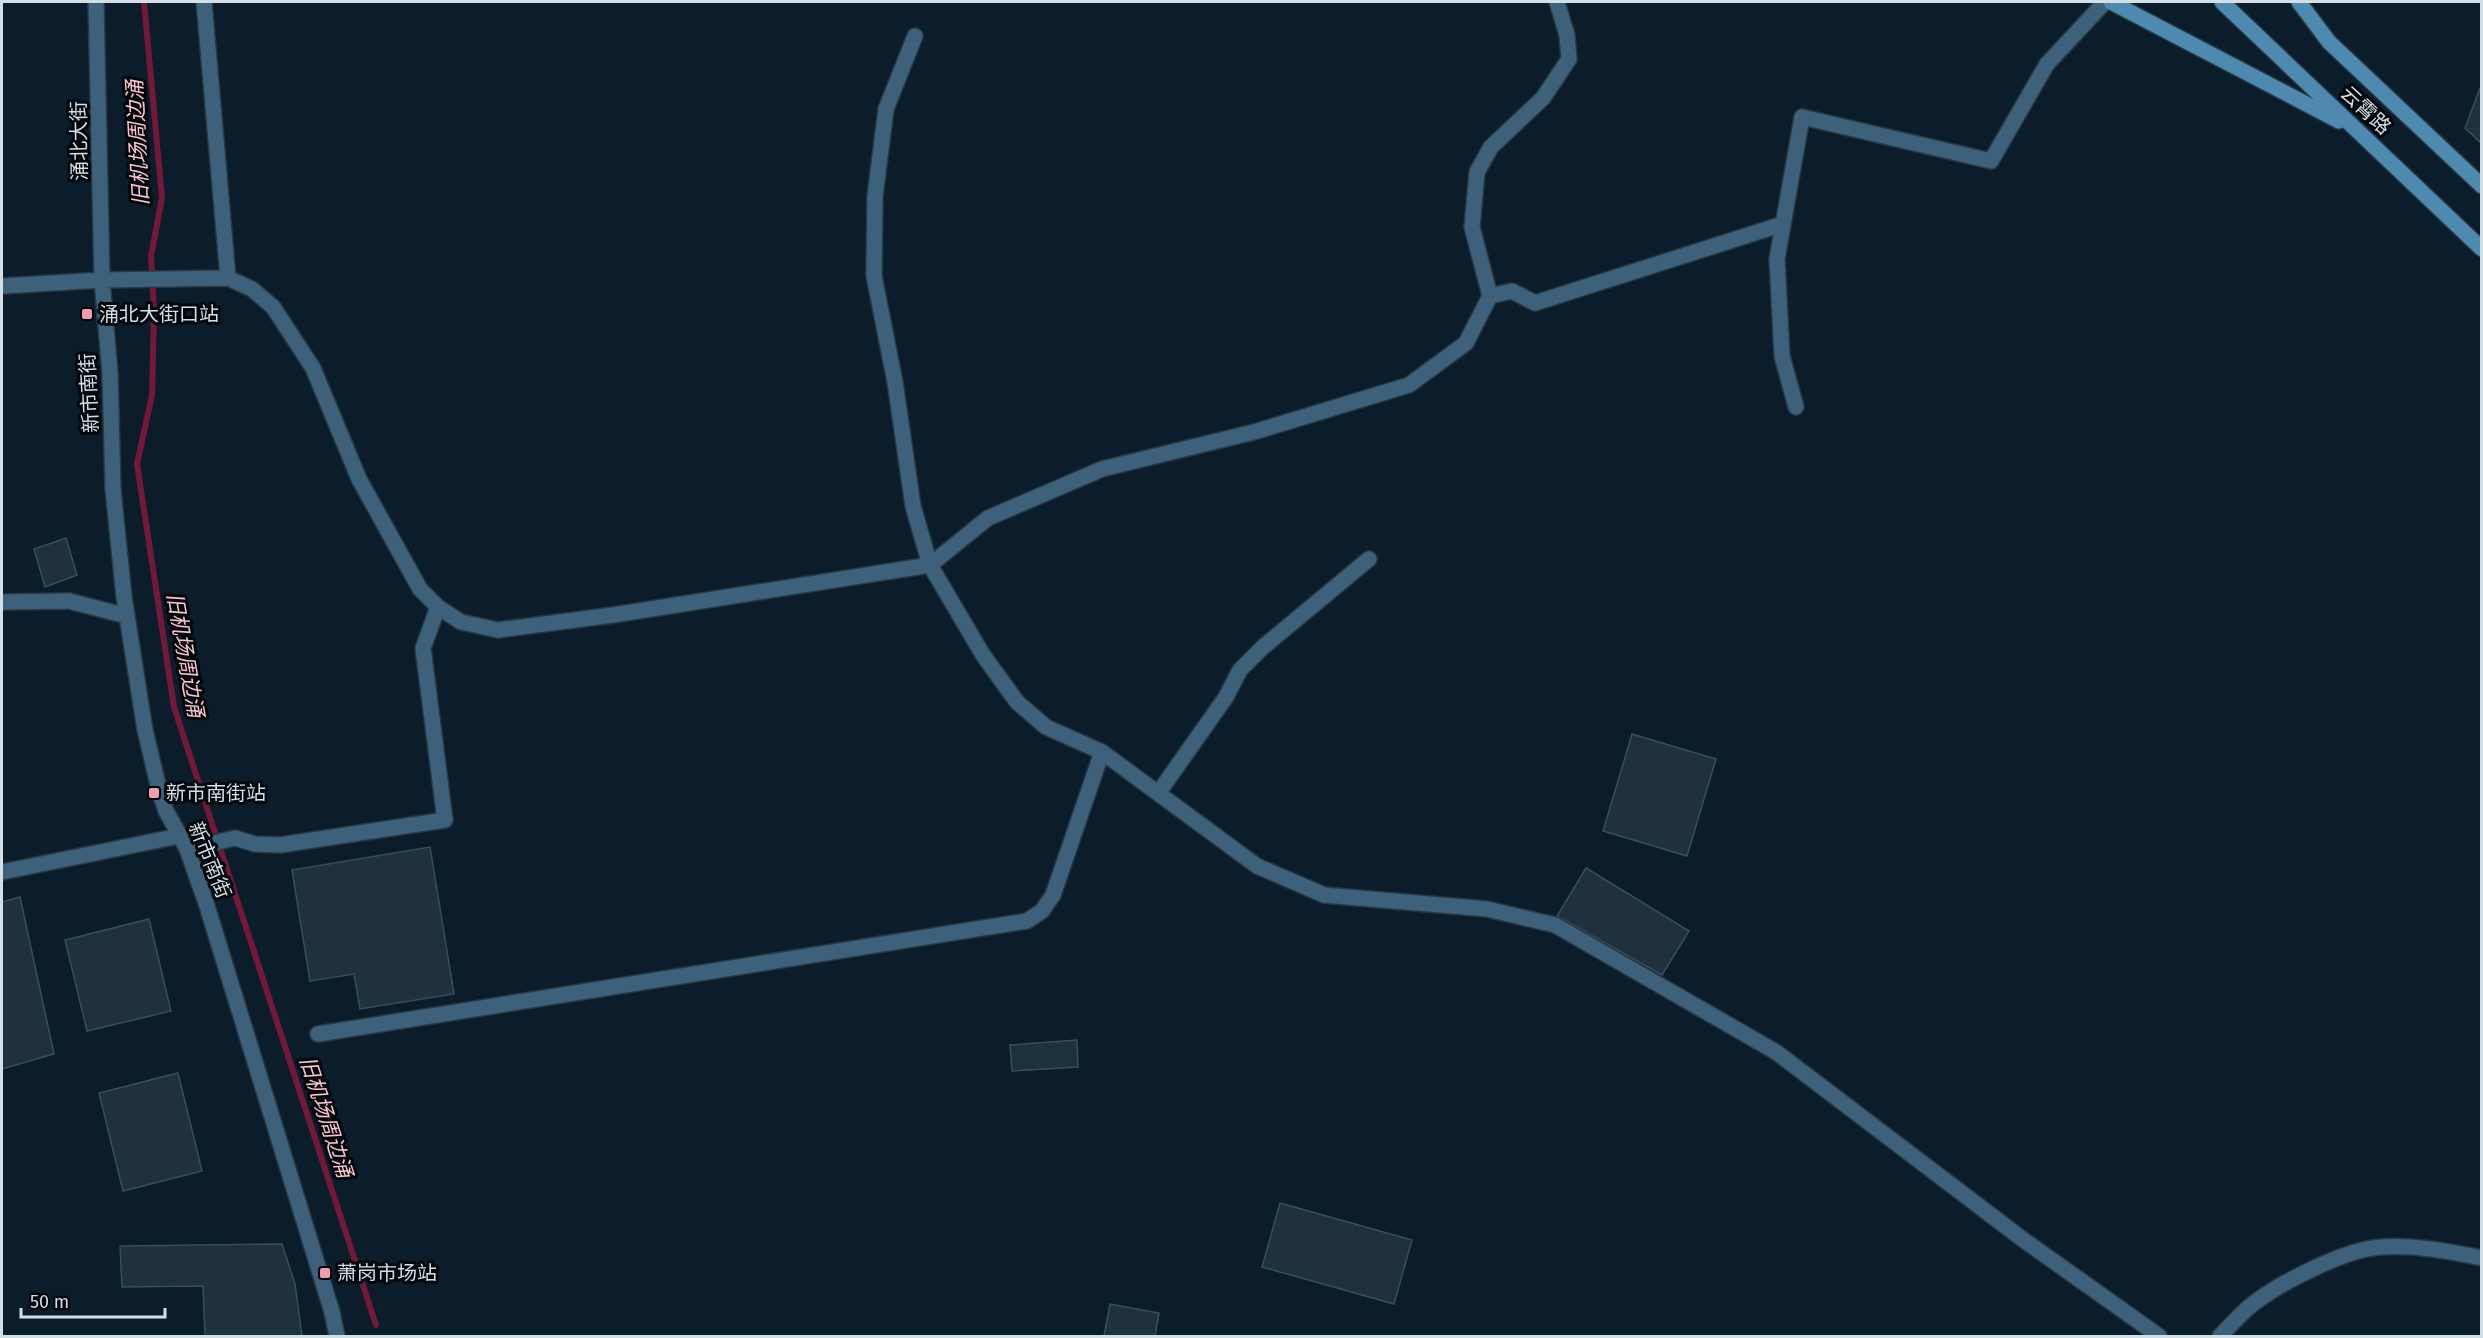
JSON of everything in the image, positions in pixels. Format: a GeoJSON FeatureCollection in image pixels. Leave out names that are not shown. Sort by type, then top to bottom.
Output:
{"type":"FeatureCollection","features":[{"type":"Feature","properties":{"kind":"main road"},"geometry":{"type":"LineString","coordinates":[[2110,2],[2355,129]]}},
{"type":"Feature","properties":{"kind":"main road","name":"云霄路"},"geometry":{"type":"LineString","coordinates":[[2222,2],[2481,249]]}},
{"type":"Feature","properties":{"kind":"main road","name":"云霄路"},"geometry":{"type":"LineString","coordinates":[[2299,2],[2329,42],[2481,186]]}},
{"type":"Feature","properties":{"kind":"street","name":"涌北大街"},"geometry":{"type":"LineString","coordinates":[[96,2],[102,280]]}},
{"type":"Feature","properties":{"kind":"street"},"geometry":{"type":"LineString","coordinates":[[204,2],[228,278]]}},
{"type":"Feature","properties":{"kind":"street"},"geometry":{"type":"LineString","coordinates":[[2,286],[125,279],[228,278],[252,289],[273,307],[293,334],[313,368],[359,479],[420,589],[438,607],[461,622],[498,630],[613,615],[930,565],[988,518],[1102,469],[1254,432],[1409,385],[1466,342],[1490,296],[1472,227],[1477,172],[1491,147],[1542,98],[1569,59],[1567,35],[1557,2]]}},
{"type":"Feature","properties":{"kind":"street"},"geometry":{"type":"LineString","coordinates":[[1796,407],[1782,356],[1777,260],[1802,117],[1991,161],[2047,64],[2104,2]]}},
{"type":"Feature","properties":{"kind":"street"},"geometry":{"type":"LineString","coordinates":[[915,36],[886,109],[874,196],[874,276],[895,382],[913,506],[930,565],[983,655],[1017,702],[1046,727],[1102,752],[1159,792],[1202,828],[1257,866],[1324,894],[1487,909],[1555,925],[1776,1052],[2025,1241],[2158,1336]]}},
{"type":"Feature","properties":{"kind":"street"},"geometry":{"type":"LineString","coordinates":[[1490,296],[1512,291],[1535,303],[1783,224]]}},
{"type":"Feature","properties":{"kind":"street","name":"新市南街"},"geometry":{"type":"LineString","coordinates":[[102,280],[110,373],[113,489],[127,616],[153,767],[166,811],[189,843],[326,1291],[337,1336]]}},
{"type":"Feature","properties":{"kind":"street"},"geometry":{"type":"LineString","coordinates":[[1159,792],[1226,697],[1240,670],[1263,647],[1369,559]]}},
{"type":"Feature","properties":{"kind":"street"},"geometry":{"type":"LineString","coordinates":[[2,602],[69,601],[127,616]]}},
{"type":"Feature","properties":{"kind":"street"},"geometry":{"type":"LineString","coordinates":[[2,872],[189,843],[235,838],[255,844],[280,845],[445,820],[423,648],[438,607]]}},
{"type":"Feature","properties":{"kind":"street"},"geometry":{"type":"LineString","coordinates":[[318,1034],[1027,921],[1042,911],[1053,895],[1102,752]]}},
{"type":"Feature","properties":{"kind":"street"},"geometry":{"type":"LineString","coordinates":[[2220,1336],[2250,1306],[2307,1272],[2346,1255],[2380,1247],[2427,1247],[2481,1258]]}},
{"type":"Feature","properties":{"kind":"building"},"geometry":{"type":"Polygon","coordinates":[[[2481,88],[2481,143],[2465,128],[2481,88]]]}},
{"type":"Feature","properties":{"kind":"building"},"geometry":{"type":"Polygon","coordinates":[[[66,538],[77,575],[45,587],[34,549],[66,538]]]}},
{"type":"Feature","properties":{"kind":"building"},"geometry":{"type":"Polygon","coordinates":[[[1632,734],[1716,759],[1687,856],[1603,831],[1632,734]]]}},
{"type":"Feature","properties":{"kind":"building"},"geometry":{"type":"Polygon","coordinates":[[[430,847],[454,994],[360,1009],[354,974],[310,981],[292,870],[430,847]]]}},
{"type":"Feature","properties":{"kind":"building"},"geometry":{"type":"Polygon","coordinates":[[[1586,868],[1689,931],[1662,975],[1557,916],[1586,868]]]}},
{"type":"Feature","properties":{"kind":"building"},"geometry":{"type":"Polygon","coordinates":[[[20,897],[54,1054],[2,1069],[2,902],[20,897]]]}},
{"type":"Feature","properties":{"kind":"building"},"geometry":{"type":"Polygon","coordinates":[[[149,919],[171,1011],[87,1031],[65,940],[149,919]]]}},
{"type":"Feature","properties":{"kind":"building"},"geometry":{"type":"Polygon","coordinates":[[[1077,1040],[1078,1067],[1012,1071],[1010,1045],[1077,1040]]]}},
{"type":"Feature","properties":{"kind":"building"},"geometry":{"type":"Polygon","coordinates":[[[178,1073],[202,1171],[123,1191],[99,1093],[178,1073]]]}},
{"type":"Feature","properties":{"kind":"building"},"geometry":{"type":"Polygon","coordinates":[[[1280,1203],[1412,1240],[1394,1304],[1262,1267],[1280,1203]]]}},
{"type":"Feature","properties":{"kind":"building"},"geometry":{"type":"Polygon","coordinates":[[[282,1244],[295,1284],[302,1336],[205,1336],[203,1286],[122,1287],[120,1246],[282,1244]]]}},
{"type":"Feature","properties":{"kind":"building"},"geometry":{"type":"Polygon","coordinates":[[[1110,1304],[1159,1313],[1155,1336],[1104,1336],[1110,1304]]]}},
{"type":"Feature","properties":{"kind":"waterway","name":"旧机场周边涌"},"geometry":{"type":"LineString","coordinates":[[144,2],[162,198],[151,256],[154,312],[152,395],[137,464],[174,707],[376,1325]]}},
{"type":"Feature","properties":{"kind":"place","name":"涌北大街口站"},"geometry":{"type":"Point","coordinates":[87,314]}},
{"type":"Feature","properties":{"kind":"place","name":"新市南街站"},"geometry":{"type":"Point","coordinates":[154,793]}},
{"type":"Feature","properties":{"kind":"place","name":"萧岗市场站"},"geometry":{"type":"Point","coordinates":[325,1273]}}]}
